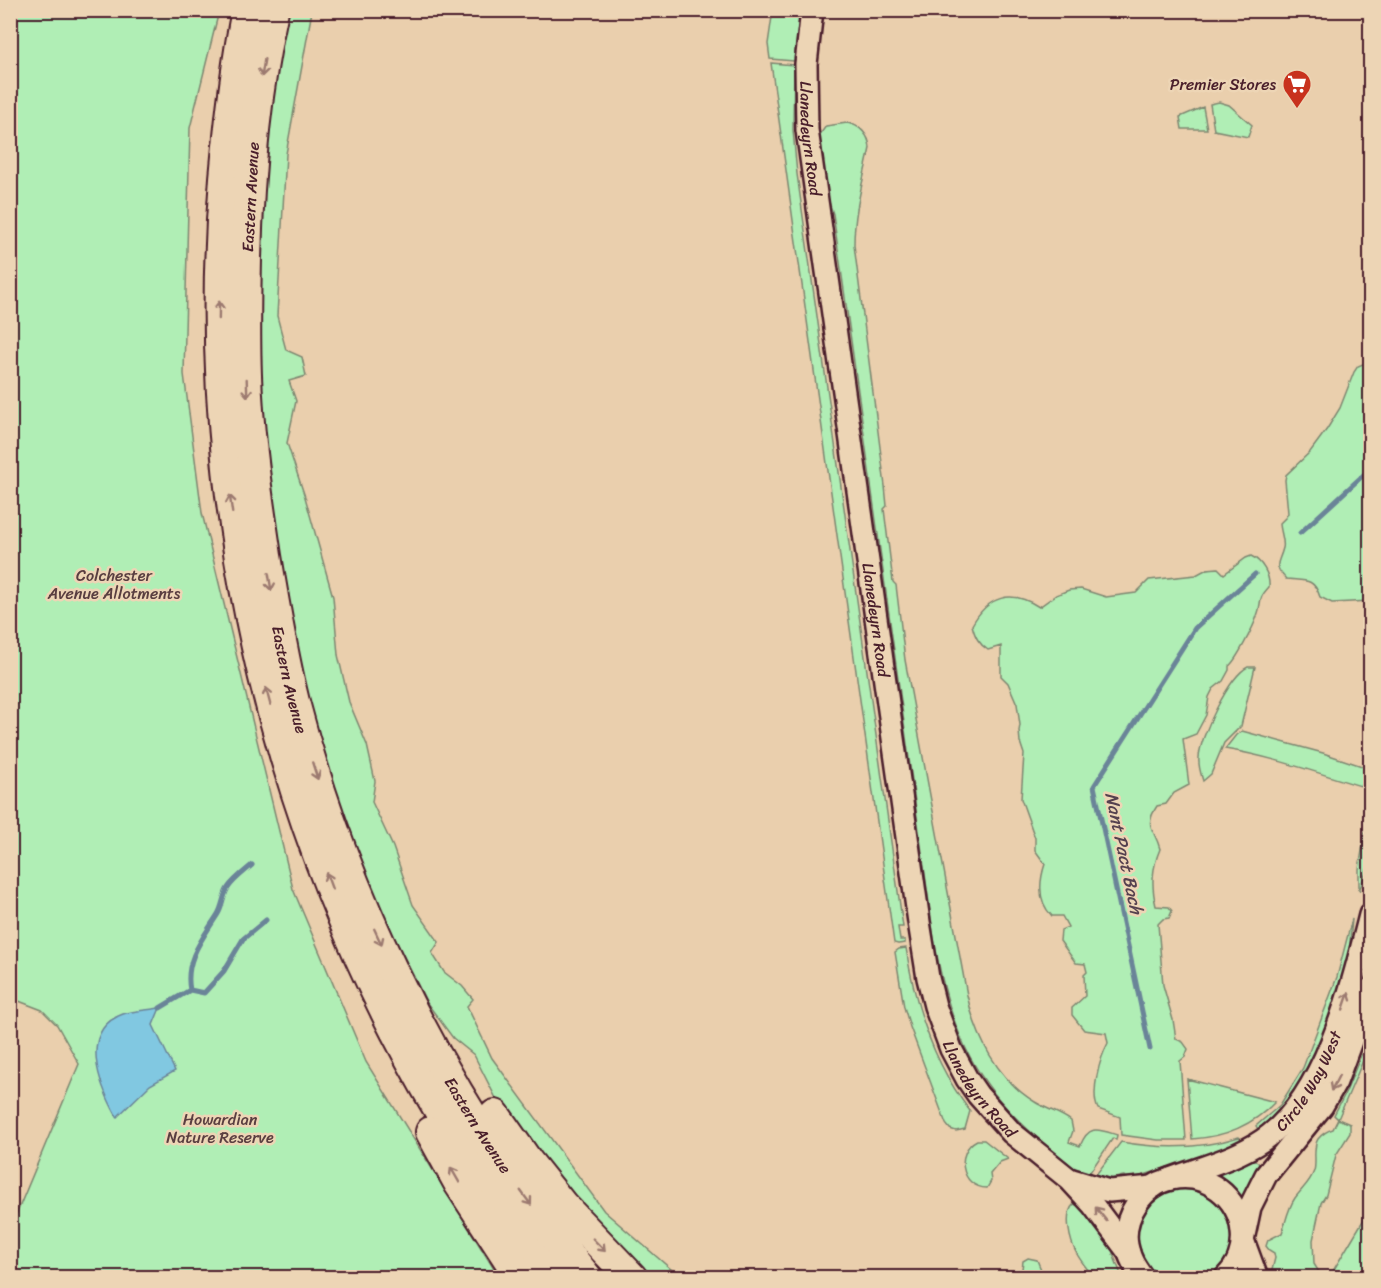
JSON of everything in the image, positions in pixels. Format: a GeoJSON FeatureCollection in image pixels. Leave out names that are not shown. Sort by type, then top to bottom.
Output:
{"type":"FeatureCollection","features":[{"type":"Feature","properties":{"kind":"highway","name":"Eastern Avenue"},"geometry":{"type":"LineString","coordinates":[[247,10],[230,121],[221,225],[219,318],[230,492],[249,617],[267,695],[295,791],[350,936],[395,1033],[449,1128],[519,1232],[554,1278]]}},
{"type":"Feature","properties":{"kind":"highway","name":"Eastern Avenue"},"geometry":{"type":"LineString","coordinates":[[273,10],[255,122],[247,221],[246,395],[255,481],[276,622],[297,713],[347,864],[370,920],[430,1043],[524,1195],[587,1278]]}},
{"type":"Feature","properties":{"kind":"highway"},"geometry":{"type":"LineString","coordinates":[[350,936],[371,1008],[397,1072],[459,1183],[521,1278]]}},
{"type":"Feature","properties":{"kind":"highway"},"geometry":{"type":"LineString","coordinates":[[399,982],[440,1030],[482,1097],[528,1162],[571,1215],[632,1278]]}},
{"type":"Feature","properties":{"kind":"street","name":"Llanedeyrn Road"},"geometry":{"type":"LineString","coordinates":[[812,10],[806,64],[807,130],[928,978],[935,1006],[951,1049],[978,1095],[1019,1139],[1069,1179],[1101,1214],[1134,1267]]}},
{"type":"Feature","properties":{"kind":"street","name":"Circle Way West"},"geometry":{"type":"LineString","coordinates":[[1162,1183],[1246,1150],[1275,1131],[1293,1113],[1312,1085],[1335,1033],[1359,962],[1371,915]]}},
{"type":"Feature","properties":{"kind":"street","name":"Circle Way West"},"geometry":{"type":"LineString","coordinates":[[1225,1278],[1239,1259],[1250,1207],[1266,1175],[1323,1106],[1336,1082],[1371,989]]}},
{"type":"Feature","properties":{"kind":"street"},"geometry":{"type":"LineString","coordinates":[[1134,1267],[1126,1243],[1127,1223],[1135,1205],[1162,1183],[1188,1177],[1203,1180],[1220,1190],[1234,1204],[1241,1221],[1243,1240],[1257,1278]]}},
{"type":"Feature","properties":{"kind":"street","name":"Llanedeyrn Road"},"geometry":{"type":"LineString","coordinates":[[1069,1179],[1110,1191],[1162,1183]]}},
{"type":"Feature","properties":{"kind":"green space"},"geometry":{"type":"Polygon","coordinates":[[[773,10],[800,11],[794,61],[770,59],[768,44],[773,10]]]}},
{"type":"Feature","properties":{"kind":"green space"},"geometry":{"type":"Polygon","coordinates":[[[10,11],[219,11],[190,128],[184,374],[202,513],[293,889],[366,1062],[499,1277],[11,1277],[11,1227],[79,1064],[57,1025],[42,1010],[11,998],[10,11]]]}},
{"type":"Feature","properties":{"kind":"green space"},"geometry":{"type":"Polygon","coordinates":[[[286,11],[312,11],[286,154],[277,316],[286,350],[302,357],[306,376],[289,381],[296,401],[287,443],[333,597],[338,655],[349,702],[367,745],[375,781],[372,802],[393,847],[413,905],[439,942],[432,953],[444,972],[462,986],[473,999],[467,1006],[492,1058],[604,1211],[680,1277],[644,1277],[589,1221],[566,1184],[540,1169],[505,1116],[474,1055],[453,1038],[427,1003],[366,880],[336,793],[288,632],[263,442],[256,294],[269,109],[286,11]]]}},
{"type":"Feature","properties":{"kind":"green space"},"geometry":{"type":"Polygon","coordinates":[[[771,63],[794,65],[793,130],[797,174],[903,927],[898,927],[900,940],[905,940],[905,943],[894,943],[771,63]]]}},
{"type":"Feature","properties":{"kind":"green space"},"geometry":{"type":"Polygon","coordinates":[[[1219,102],[1229,105],[1252,125],[1248,137],[1214,130],[1210,104],[1219,102]]]}},
{"type":"Feature","properties":{"kind":"green space"},"geometry":{"type":"Polygon","coordinates":[[[1203,107],[1207,129],[1182,129],[1180,117],[1203,107]]]}},
{"type":"Feature","properties":{"kind":"green space"},"geometry":{"type":"Polygon","coordinates":[[[847,123],[863,131],[870,148],[857,208],[854,245],[885,486],[887,506],[884,509],[893,582],[896,585],[905,660],[967,995],[976,1026],[990,1056],[1022,1093],[1071,1121],[1073,1131],[1069,1142],[1080,1146],[1087,1134],[1095,1130],[1117,1135],[1116,1140],[1113,1138],[1090,1172],[1095,1176],[1121,1142],[1180,1147],[1210,1144],[1239,1137],[1244,1141],[1211,1154],[1128,1180],[1124,1176],[1101,1181],[1088,1177],[1025,1127],[1003,1104],[970,1057],[948,1003],[934,939],[844,290],[833,214],[825,190],[819,143],[819,136],[826,126],[847,123]]]}},
{"type":"Feature","properties":{"kind":"green space"},"geometry":{"type":"Polygon","coordinates":[[[1370,361],[1370,601],[1332,603],[1320,597],[1315,586],[1308,581],[1286,579],[1279,570],[1278,564],[1283,545],[1280,523],[1288,513],[1285,480],[1286,475],[1310,452],[1327,429],[1340,408],[1358,366],[1370,361]]]}},
{"type":"Feature","properties":{"kind":"green space"},"geometry":{"type":"Polygon","coordinates":[[[1251,556],[1259,561],[1264,569],[1269,587],[1261,598],[1259,611],[1244,643],[1229,666],[1223,681],[1213,689],[1209,697],[1206,715],[1196,734],[1183,739],[1189,785],[1174,793],[1166,804],[1157,806],[1150,824],[1160,849],[1153,877],[1156,906],[1169,907],[1172,911],[1169,918],[1163,919],[1158,924],[1163,985],[1176,1039],[1183,1042],[1188,1049],[1185,1057],[1180,1061],[1186,1140],[1158,1140],[1121,1135],[1120,1117],[1098,1109],[1096,1102],[1097,1076],[1108,1043],[1106,1033],[1084,1030],[1072,1015],[1072,1008],[1085,996],[1084,975],[1087,972],[1085,964],[1076,963],[1060,941],[1061,930],[1068,927],[1062,916],[1052,916],[1042,898],[1041,885],[1045,864],[1035,850],[1035,838],[1021,799],[1024,754],[1020,742],[1017,704],[1008,683],[1001,676],[1001,646],[988,650],[978,640],[972,625],[985,607],[1001,598],[1019,598],[1039,607],[1056,595],[1069,590],[1081,589],[1106,597],[1136,593],[1149,580],[1196,575],[1207,569],[1218,568],[1224,574],[1251,556]]]}},
{"type":"Feature","properties":{"kind":"green space"},"geometry":{"type":"Polygon","coordinates":[[[1248,667],[1255,667],[1241,726],[1224,743],[1211,774],[1203,781],[1199,761],[1204,736],[1225,694],[1241,672],[1248,667]]]}},
{"type":"Feature","properties":{"kind":"green space"},"geometry":{"type":"Polygon","coordinates":[[[1242,731],[1368,768],[1364,787],[1278,761],[1225,749],[1242,731]]]}},
{"type":"Feature","properties":{"kind":"green space"},"geometry":{"type":"Polygon","coordinates":[[[1370,801],[1370,862],[1359,891],[1359,869],[1370,801]]]}},
{"type":"Feature","properties":{"kind":"green space"},"geometry":{"type":"Polygon","coordinates":[[[1352,919],[1348,964],[1315,1058],[1294,1097],[1260,1132],[1256,1126],[1280,1105],[1303,1068],[1337,977],[1352,919]]]}},
{"type":"Feature","properties":{"kind":"green space"},"geometry":{"type":"Polygon","coordinates":[[[906,948],[920,1013],[928,1034],[946,1074],[970,1111],[965,1129],[956,1131],[950,1129],[946,1124],[910,1027],[904,1007],[895,952],[906,948]]]}},
{"type":"Feature","properties":{"kind":"green space"},"geometry":{"type":"Polygon","coordinates":[[[1370,1033],[1370,1044],[1338,1119],[1334,1115],[1370,1033]]]}},
{"type":"Feature","properties":{"kind":"green space"},"geometry":{"type":"Polygon","coordinates":[[[1187,1079],[1275,1102],[1257,1118],[1237,1129],[1216,1136],[1192,1139],[1187,1079]]]}},
{"type":"Feature","properties":{"kind":"green space"},"geometry":{"type":"Polygon","coordinates":[[[1338,1119],[1350,1124],[1350,1133],[1336,1155],[1326,1195],[1321,1203],[1313,1240],[1314,1264],[1322,1277],[1273,1277],[1271,1274],[1275,1258],[1274,1253],[1266,1246],[1268,1240],[1282,1233],[1293,1202],[1314,1171],[1316,1143],[1323,1134],[1333,1129],[1338,1119]]]}},
{"type":"Feature","properties":{"kind":"green space"},"geometry":{"type":"Polygon","coordinates":[[[977,1140],[984,1140],[1008,1159],[1000,1162],[990,1174],[991,1181],[987,1188],[971,1182],[964,1168],[965,1152],[977,1140]]]}},
{"type":"Feature","properties":{"kind":"green space"},"geometry":{"type":"Polygon","coordinates":[[[1251,1157],[1262,1166],[1243,1202],[1231,1187],[1208,1173],[1251,1157]]]}},
{"type":"Feature","properties":{"kind":"green space"},"geometry":{"type":"Polygon","coordinates":[[[1182,1186],[1202,1189],[1213,1195],[1232,1226],[1234,1240],[1230,1254],[1217,1272],[1210,1276],[1162,1278],[1150,1271],[1139,1254],[1136,1228],[1146,1204],[1166,1190],[1182,1186]]]}},
{"type":"Feature","properties":{"kind":"green space"},"geometry":{"type":"Polygon","coordinates":[[[1074,1204],[1081,1207],[1114,1247],[1113,1254],[1122,1277],[1093,1277],[1080,1260],[1072,1243],[1068,1221],[1074,1204]]]}},
{"type":"Feature","properties":{"kind":"green space"},"geometry":{"type":"Polygon","coordinates":[[[1370,1209],[1370,1277],[1338,1277],[1333,1271],[1370,1209]]]}},
{"type":"Feature","properties":{"kind":"green space"},"geometry":{"type":"Polygon","coordinates":[[[1028,1258],[1037,1260],[1042,1272],[1052,1277],[1021,1277],[1023,1261],[1028,1258]]]}},
{"type":"Feature","properties":{"kind":"water"},"geometry":{"type":"Polygon","coordinates":[[[160,1008],[153,1025],[175,1071],[150,1085],[117,1117],[99,1075],[96,1046],[100,1033],[109,1022],[123,1014],[160,1008]]]}},
{"type":"Feature","properties":{"kind":"waterway","name":"Nant Pact Bach"},"geometry":{"type":"LineString","coordinates":[[1300,533],[1370,469]]}},
{"type":"Feature","properties":{"kind":"waterway","name":"Nant Pact Bach"},"geometry":{"type":"LineString","coordinates":[[1150,1049],[1094,786],[1195,628],[1255,574]]}},
{"type":"Feature","properties":{"kind":"waterway"},"geometry":{"type":"LineString","coordinates":[[160,1008],[190,990],[190,969],[196,950],[220,911],[228,888],[252,865]]}},
{"type":"Feature","properties":{"kind":"waterway"},"geometry":{"type":"LineString","coordinates":[[190,990],[204,993],[224,971],[243,939],[266,920]]}},
{"type":"Feature","properties":{"kind":"place","name":"Premier Stores"},"geometry":{"type":"Point","coordinates":[1297,110]}},
{"type":"Feature","properties":{"kind":"park label","name":"Colchester Avenue Allotments"},"geometry":{"type":"Point","coordinates":[114,584]}},
{"type":"Feature","properties":{"kind":"park label","name":"Howardian Nature Reserve"},"geometry":{"type":"Point","coordinates":[220,1128]}}]}
